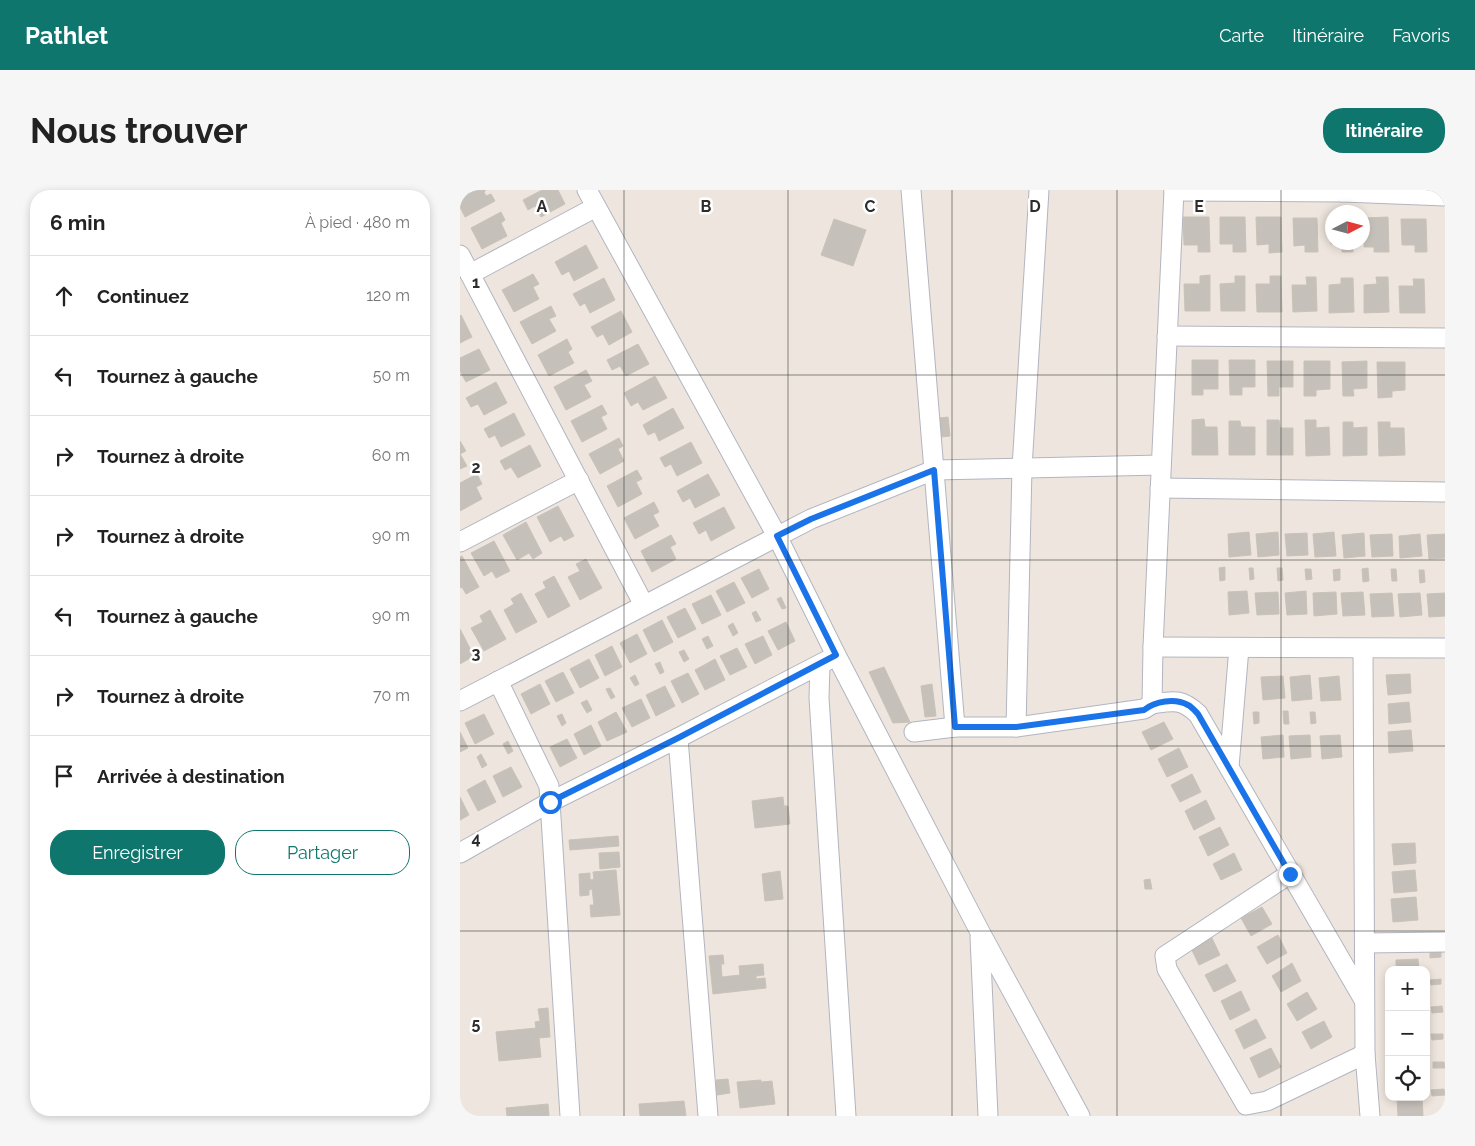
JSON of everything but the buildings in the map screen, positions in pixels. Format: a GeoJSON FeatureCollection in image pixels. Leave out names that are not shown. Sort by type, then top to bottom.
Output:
{"type":"FeatureCollection","features":[{"type":"Feature","properties":{"kind":"street"},"geometry":{"type":"LineString","coordinates":[[587,190],[777,536],[828,660],[1080,1116]]}},
{"type":"Feature","properties":{"kind":"street"},"geometry":{"type":"LineString","coordinates":[[911,190],[955,727]]}},
{"type":"Feature","properties":{"kind":"street"},"geometry":{"type":"LineString","coordinates":[[1016,727],[1022,468],[1039,190]]}},
{"type":"Feature","properties":{"kind":"street"},"geometry":{"type":"LineString","coordinates":[[1152,704],[1174,190],[1343,191],[1445,196]]}},
{"type":"Feature","properties":{"kind":"street"},"geometry":{"type":"LineString","coordinates":[[470,274],[596,207]]}},
{"type":"Feature","properties":{"kind":"street"},"geometry":{"type":"LineString","coordinates":[[460,255],[644,605]]}},
{"type":"Feature","properties":{"kind":"street"},"geometry":{"type":"LineString","coordinates":[[1167,336],[1445,338]]}},
{"type":"Feature","properties":{"kind":"street"},"geometry":{"type":"LineString","coordinates":[[460,701],[811,519],[934,470],[1161,465]]}},
{"type":"Feature","properties":{"kind":"street"},"geometry":{"type":"LineString","coordinates":[[460,542],[579,480]]}},
{"type":"Feature","properties":{"kind":"street"},"geometry":{"type":"LineString","coordinates":[[1160,488],[1445,492]]}},
{"type":"Feature","properties":{"kind":"street"},"geometry":{"type":"LineString","coordinates":[[1153,647],[1445,648]]}},
{"type":"Feature","properties":{"kind":"street"},"geometry":{"type":"LineString","coordinates":[[1229,768],[1239,648]]}},
{"type":"Feature","properties":{"kind":"street"},"geometry":{"type":"LineString","coordinates":[[1363,648],[1365,1054],[1370,1116]]}},
{"type":"Feature","properties":{"kind":"street"},"geometry":{"type":"LineString","coordinates":[[460,853],[550,802],[828,660]]}},
{"type":"Feature","properties":{"kind":"street"},"geometry":{"type":"LineString","coordinates":[[828,660],[818,698],[846,1116]]}},
{"type":"Feature","properties":{"kind":"street"},"geometry":{"type":"LineString","coordinates":[[498,681],[549,786],[570,1116]]}},
{"type":"Feature","properties":{"kind":"street"},"geometry":{"type":"LineString","coordinates":[[914,732],[955,727],[1016,727],[1144,710],[1152,704],[1174,701],[1188,705],[1198,714],[1365,1002]]}},
{"type":"Feature","properties":{"kind":"street"},"geometry":{"type":"LineString","coordinates":[[678,738],[708,1116]]}},
{"type":"Feature","properties":{"kind":"street"},"geometry":{"type":"LineString","coordinates":[[1290,874],[1165,956],[1167,969],[1246,1105],[1267,1101],[1365,1054]]}},
{"type":"Feature","properties":{"kind":"street"},"geometry":{"type":"LineString","coordinates":[[980,932],[988,1116]]}},
{"type":"Feature","properties":{"kind":"street"},"geometry":{"type":"LineString","coordinates":[[1365,944],[1445,942]]}},
{"type":"Feature","properties":{"kind":"route"},"geometry":{"type":"LineString","coordinates":[[550,802],[678,738],[836,655],[777,536],[811,519],[934,470],[955,727],[1016,727],[1144,710],[1152,704],[1174,701],[1188,705],[1198,714],[1290,874]]}}]}
